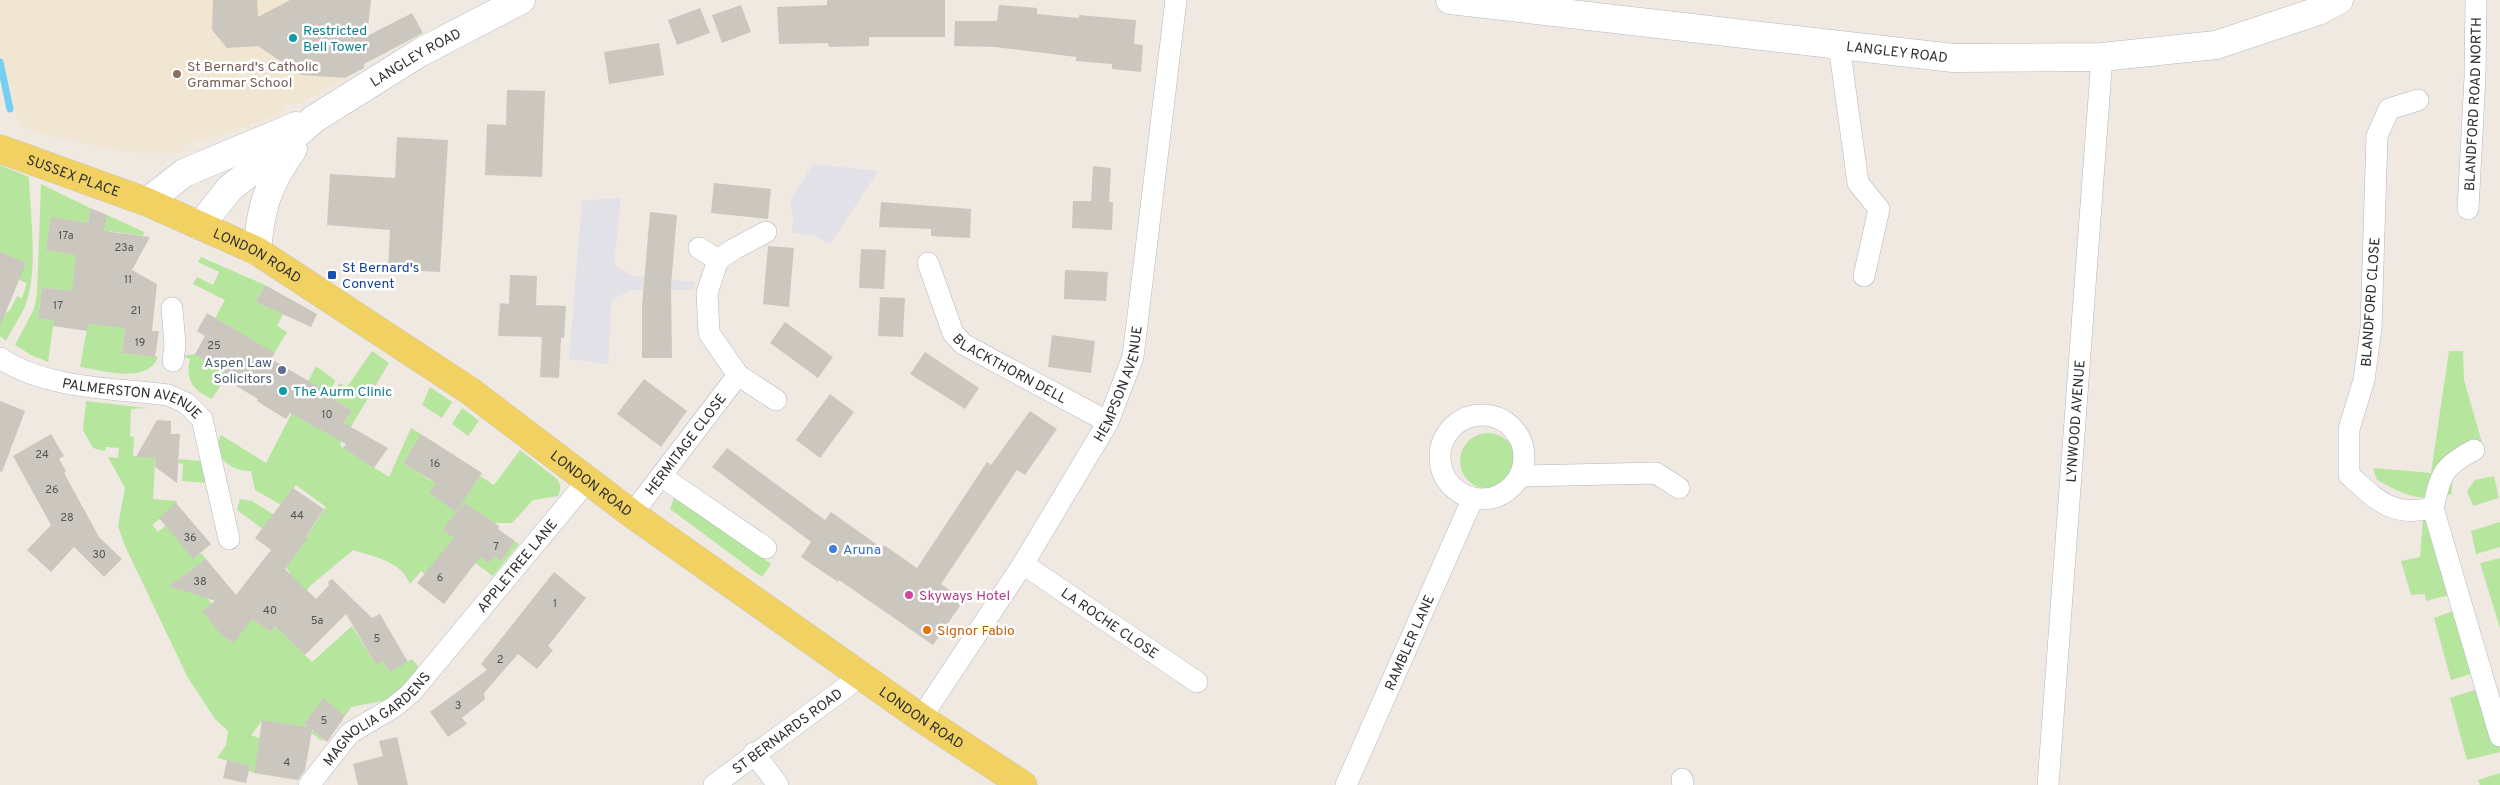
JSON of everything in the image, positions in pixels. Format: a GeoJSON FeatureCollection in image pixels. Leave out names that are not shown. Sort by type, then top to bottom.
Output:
{"type":"FeatureCollection","features":[{"type":"Feature","properties":{"kind":"main road","name":"SUSSEX PLACE"},"geometry":{"type":"LineString","coordinates":[[0,149],[147,202]]}},
{"type":"Feature","properties":{"kind":"main road","name":"LONDON ROAD"},"geometry":{"type":"LineString","coordinates":[[147,202],[257,251],[470,391],[632,514],[921,718],[1023,785]]}},
{"type":"Feature","properties":{"kind":"street","name":"LANGLEY ROAD"},"geometry":{"type":"LineString","coordinates":[[200,226],[230,188],[269,158],[314,119],[421,52],[521,0]]}},
{"type":"Feature","properties":{"kind":"street","name":"HEMPSON AVENUE"},"geometry":{"type":"LineString","coordinates":[[921,718],[1023,564],[1108,422],[1134,357],[1176,0]]}},
{"type":"Feature","properties":{"kind":"street","name":"LANGLEY ROAD"},"geometry":{"type":"LineString","coordinates":[[1450,0],[1953,58],[2102,57],[2216,45],[2318,11],[2339,0]]}},
{"type":"Feature","properties":{"kind":"street","name":"BLANDFORD ROAD NORTH"},"geometry":{"type":"LineString","coordinates":[[2468,209],[2475,77],[2476,0]]}},
{"type":"Feature","properties":{"kind":"street"},"geometry":{"type":"LineString","coordinates":[[1839,45],[1858,183],[1879,209],[1864,276]]}},
{"type":"Feature","properties":{"kind":"street","name":"LYNWOOD AVENUE"},"geometry":{"type":"LineString","coordinates":[[2048,785],[2102,57]]}},
{"type":"Feature","properties":{"kind":"street","name":"BLANDFORD CLOSE"},"geometry":{"type":"LineString","coordinates":[[2418,100],[2389,109],[2377,136],[2370,328],[2364,380],[2349,429],[2349,475],[2380,504],[2416,512],[2433,508]]}},
{"type":"Feature","properties":{"kind":"street","name":"LANGLEY ROAD"},"geometry":{"type":"LineString","coordinates":[[147,202],[184,173],[314,119]]}},
{"type":"Feature","properties":{"kind":"street","name":"LANGLEY ROAD"},"geometry":{"type":"LineString","coordinates":[[257,251],[260,214],[270,185],[278,169],[314,119]]}},
{"type":"Feature","properties":{"kind":"street"},"geometry":{"type":"LineString","coordinates":[[766,232],[718,260],[707,293],[709,333],[738,375],[776,400]]}},
{"type":"Feature","properties":{"kind":"street"},"geometry":{"type":"LineString","coordinates":[[699,248],[718,260]]}},
{"type":"Feature","properties":{"kind":"street","name":"BLACKTHORN DELL"},"geometry":{"type":"LineString","coordinates":[[928,262],[953,333],[964,344],[1108,422]]}},
{"type":"Feature","properties":{"kind":"street"},"geometry":{"type":"LineString","coordinates":[[172,308],[175,345],[173,361]]}},
{"type":"Feature","properties":{"kind":"street","name":"PALMERSTON AVENUE"},"geometry":{"type":"LineString","coordinates":[[0,358],[14,367],[42,378],[168,395],[186,403],[202,419],[230,539]]}},
{"type":"Feature","properties":{"kind":"street","name":"HERMITAGE CLOSE"},"geometry":{"type":"LineString","coordinates":[[632,514],[738,375]]}},
{"type":"Feature","properties":{"kind":"street"},"geometry":{"type":"LineString","coordinates":[[1484,415],[1497,418],[1509,425],[1518,436],[1523,448],[1524,463],[1520,476],[1513,485],[1500,495],[1484,499],[1473,498],[1460,493],[1449,484],[1442,472],[1439,459],[1441,445],[1448,432],[1464,419],[1484,415]]}},
{"type":"Feature","properties":{"kind":"street"},"geometry":{"type":"LineString","coordinates":[[2474,450],[2453,461],[2440,477],[2433,508],[2500,736]]}},
{"type":"Feature","properties":{"kind":"street"},"geometry":{"type":"LineString","coordinates":[[1520,476],[1656,473],[1679,488]]}},
{"type":"Feature","properties":{"kind":"street"},"geometry":{"type":"LineString","coordinates":[[661,476],[766,548]]}},
{"type":"Feature","properties":{"kind":"street","name":"APPLETREE LANE"},"geometry":{"type":"LineString","coordinates":[[447,652],[588,480]]}},
{"type":"Feature","properties":{"kind":"street","name":"RAMBLER LANE"},"geometry":{"type":"LineString","coordinates":[[1346,785],[1473,498]]}},
{"type":"Feature","properties":{"kind":"street","name":"LA ROCHE CLOSE"},"geometry":{"type":"LineString","coordinates":[[1023,564],[1197,682]]}},
{"type":"Feature","properties":{"kind":"street","name":"MAGNOLIA GARDENS"},"geometry":{"type":"LineString","coordinates":[[309,785],[350,733],[403,701],[447,652]]}},
{"type":"Feature","properties":{"kind":"street","name":"ST BERNARDS ROAD"},"geometry":{"type":"LineString","coordinates":[[714,785],[754,753],[861,676]]}},
{"type":"Feature","properties":{"kind":"street"},"geometry":{"type":"LineString","coordinates":[[754,753],[778,785]]}},
{"type":"Feature","properties":{"kind":"shaded area","name":"St Bernard's Catholic Grammar School"},"geometry":{"type":"Polygon","coordinates":[[[0,0],[371,0],[362,69],[300,103],[287,105],[280,114],[217,136],[188,142],[182,152],[175,153],[130,152],[50,136],[19,126],[8,81],[0,79],[0,0]]]}},
{"type":"Feature","properties":{"kind":"shaded area"},"geometry":{"type":"Polygon","coordinates":[[[813,164],[878,171],[830,244],[814,235],[792,233],[793,217],[790,201],[813,164]]]}},
{"type":"Feature","properties":{"kind":"shaded area"},"geometry":{"type":"Polygon","coordinates":[[[621,198],[614,265],[632,276],[695,282],[694,290],[631,290],[612,300],[608,364],[569,359],[582,201],[621,198]]]}},
{"type":"Feature","properties":{"kind":"green space"},"geometry":{"type":"Polygon","coordinates":[[[0,165],[29,177],[33,242],[32,276],[29,292],[25,306],[6,341],[0,336],[0,318],[10,310],[17,296],[22,298],[27,283],[19,280],[0,252],[0,165]]]}},
{"type":"Feature","properties":{"kind":"green space"},"geometry":{"type":"Polygon","coordinates":[[[41,184],[90,208],[88,222],[107,215],[144,232],[143,236],[109,231],[105,259],[125,328],[122,353],[158,357],[152,366],[144,371],[123,374],[80,367],[89,318],[77,292],[42,288],[38,317],[54,320],[48,362],[31,355],[15,345],[34,309],[37,294],[41,184]]]}},
{"type":"Feature","properties":{"kind":"green space"},"geometry":{"type":"Polygon","coordinates":[[[201,257],[265,285],[256,302],[283,314],[277,326],[287,332],[254,387],[228,374],[212,399],[200,392],[192,384],[189,373],[190,359],[182,356],[195,354],[236,330],[215,318],[225,300],[193,284],[197,277],[213,285],[219,272],[198,262],[201,257]]]}},
{"type":"Feature","properties":{"kind":"green space"},"geometry":{"type":"Polygon","coordinates":[[[372,351],[389,363],[340,445],[343,448],[389,477],[411,428],[421,434],[403,463],[433,482],[452,453],[455,455],[429,493],[456,511],[480,476],[494,485],[520,450],[557,479],[560,491],[558,496],[533,500],[512,523],[494,523],[482,558],[489,563],[494,556],[501,561],[515,541],[519,544],[493,576],[459,551],[425,574],[421,571],[410,584],[406,576],[394,565],[353,550],[310,586],[278,629],[312,662],[352,626],[376,665],[383,661],[390,672],[412,659],[422,671],[398,698],[351,707],[345,716],[323,699],[304,724],[323,739],[322,741],[302,726],[262,721],[251,735],[271,743],[266,775],[249,771],[250,766],[217,758],[226,745],[228,731],[215,719],[188,678],[125,546],[118,526],[125,488],[108,457],[118,458],[119,448],[106,447],[105,451],[93,448],[83,430],[86,401],[146,408],[131,409],[130,436],[134,437],[133,456],[169,458],[155,462],[153,499],[177,501],[177,504],[152,525],[158,532],[178,515],[193,559],[201,553],[206,559],[177,580],[176,585],[184,591],[195,584],[212,604],[249,616],[271,632],[291,604],[279,586],[290,572],[286,568],[326,507],[296,485],[281,505],[255,490],[251,471],[236,468],[224,461],[218,450],[218,443],[221,435],[266,463],[316,366],[335,380],[331,391],[320,385],[301,419],[336,438],[352,410],[333,399],[339,383],[347,387],[372,351]]]}},
{"type":"Feature","properties":{"kind":"green space"},"geometry":{"type":"Polygon","coordinates":[[[2449,351],[2463,351],[2464,380],[2482,443],[2466,453],[2457,462],[2454,468],[2452,494],[2430,498],[2413,496],[2377,480],[2373,468],[2431,473],[2449,351]]]}},
{"type":"Feature","properties":{"kind":"green space"},"geometry":{"type":"Polygon","coordinates":[[[430,387],[452,402],[442,418],[422,405],[430,387]]]}},
{"type":"Feature","properties":{"kind":"green space"},"geometry":{"type":"Polygon","coordinates":[[[462,408],[479,421],[468,436],[452,424],[462,408]]]}},
{"type":"Feature","properties":{"kind":"green space"},"geometry":{"type":"Polygon","coordinates":[[[1483,433],[1493,433],[1508,441],[1514,450],[1516,461],[1514,472],[1508,481],[1493,489],[1483,489],[1472,484],[1465,477],[1460,466],[1460,456],[1465,445],[1472,438],[1483,433]]]}},
{"type":"Feature","properties":{"kind":"green space"},"geometry":{"type":"Polygon","coordinates":[[[179,459],[201,461],[207,483],[182,481],[183,464],[178,463],[179,459]]]}},
{"type":"Feature","properties":{"kind":"green space"},"geometry":{"type":"Polygon","coordinates":[[[2494,476],[2499,498],[2473,506],[2467,491],[2475,480],[2494,476]]]}},
{"type":"Feature","properties":{"kind":"green space"},"geometry":{"type":"Polygon","coordinates":[[[675,495],[771,564],[762,577],[670,509],[675,495]]]}},
{"type":"Feature","properties":{"kind":"green space"},"geometry":{"type":"Polygon","coordinates":[[[240,499],[252,501],[279,518],[268,533],[237,510],[240,499]]]}},
{"type":"Feature","properties":{"kind":"green space"},"geometry":{"type":"Polygon","coordinates":[[[2423,518],[2436,525],[2460,592],[2426,601],[2425,594],[2411,595],[2401,561],[2420,557],[2423,518]]]}},
{"type":"Feature","properties":{"kind":"green space"},"geometry":{"type":"Polygon","coordinates":[[[2500,522],[2500,547],[2476,554],[2471,531],[2500,522]]]}},
{"type":"Feature","properties":{"kind":"green space"},"geometry":{"type":"Polygon","coordinates":[[[2500,558],[2500,628],[2480,563],[2500,558]]]}},
{"type":"Feature","properties":{"kind":"green space"},"geometry":{"type":"Polygon","coordinates":[[[2464,607],[2483,670],[2451,680],[2434,618],[2464,607]]]}},
{"type":"Feature","properties":{"kind":"green space"},"geometry":{"type":"Polygon","coordinates":[[[2487,686],[2500,728],[2500,752],[2467,760],[2450,698],[2487,686]]]}},
{"type":"Feature","properties":{"kind":"green space"},"geometry":{"type":"Polygon","coordinates":[[[2500,773],[2500,785],[2480,785],[2478,780],[2500,773]]]}},
{"type":"Feature","properties":{"kind":"building","name":"Restricted Bell Tower"},"geometry":{"type":"Polygon","coordinates":[[[213,0],[257,0],[258,17],[290,0],[371,0],[367,36],[412,13],[423,33],[364,64],[364,68],[345,78],[301,75],[258,46],[227,48],[212,30],[213,0]]]}},
{"type":"Feature","properties":{"kind":"building"},"geometry":{"type":"Polygon","coordinates":[[[827,0],[945,0],[945,37],[869,37],[869,46],[829,47],[828,43],[779,44],[777,7],[827,5],[827,0]]]}},
{"type":"Feature","properties":{"kind":"building"},"geometry":{"type":"Polygon","coordinates":[[[741,5],[751,32],[722,43],[712,15],[741,5]]]}},
{"type":"Feature","properties":{"kind":"building"},"geometry":{"type":"Polygon","coordinates":[[[999,5],[1037,8],[1037,14],[1079,18],[1079,15],[1136,20],[1134,44],[1143,45],[1141,72],[1112,69],[1112,64],[1076,61],[1076,57],[995,47],[954,46],[955,21],[997,21],[999,5]]]}},
{"type":"Feature","properties":{"kind":"building"},"geometry":{"type":"Polygon","coordinates":[[[700,8],[710,33],[677,45],[668,20],[700,8]]]}},
{"type":"Feature","properties":{"kind":"building"},"geometry":{"type":"Polygon","coordinates":[[[659,43],[664,75],[609,84],[604,52],[659,43]]]}},
{"type":"Feature","properties":{"kind":"building"},"geometry":{"type":"Polygon","coordinates":[[[507,90],[545,91],[542,177],[485,175],[487,124],[506,125],[507,90]]]}},
{"type":"Feature","properties":{"kind":"building"},"geometry":{"type":"Polygon","coordinates":[[[397,137],[448,140],[440,272],[388,269],[390,230],[327,225],[330,174],[395,178],[397,137]]]}},
{"type":"Feature","properties":{"kind":"building"},"geometry":{"type":"Polygon","coordinates":[[[1093,166],[1111,168],[1109,202],[1113,202],[1112,230],[1072,228],[1073,201],[1091,201],[1093,166]]]}},
{"type":"Feature","properties":{"kind":"building"},"geometry":{"type":"Polygon","coordinates":[[[714,183],[771,189],[768,219],[711,213],[714,183]]]}},
{"type":"Feature","properties":{"kind":"building"},"geometry":{"type":"Polygon","coordinates":[[[881,202],[971,209],[970,238],[931,236],[931,229],[879,227],[881,202]]]}},
{"type":"Feature","properties":{"kind":"building"},"geometry":{"type":"Polygon","coordinates":[[[90,208],[107,215],[104,231],[150,237],[132,270],[157,284],[152,331],[159,331],[155,357],[122,353],[125,328],[88,324],[87,331],[53,326],[54,320],[38,318],[42,288],[72,291],[76,255],[46,250],[51,217],[88,223],[90,208]]]}},
{"type":"Feature","properties":{"kind":"building"},"geometry":{"type":"Polygon","coordinates":[[[650,212],[677,215],[671,285],[672,358],[642,358],[642,306],[650,212]]]}},
{"type":"Feature","properties":{"kind":"building"},"geometry":{"type":"Polygon","coordinates":[[[768,246],[794,248],[789,307],[763,304],[768,246]]]}},
{"type":"Feature","properties":{"kind":"building"},"geometry":{"type":"Polygon","coordinates":[[[861,249],[886,250],[884,289],[859,288],[861,249]]]}},
{"type":"Feature","properties":{"kind":"building"},"geometry":{"type":"Polygon","coordinates":[[[0,252],[26,263],[1,324],[0,324],[0,252]]]}},
{"type":"Feature","properties":{"kind":"building"},"geometry":{"type":"Polygon","coordinates":[[[1065,270],[1108,272],[1106,301],[1064,299],[1065,270]]]}},
{"type":"Feature","properties":{"kind":"building"},"geometry":{"type":"Polygon","coordinates":[[[510,275],[537,276],[536,305],[566,306],[564,338],[561,338],[559,378],[540,377],[542,337],[498,336],[500,303],[509,304],[510,275]]]}},
{"type":"Feature","properties":{"kind":"building"},"geometry":{"type":"Polygon","coordinates":[[[265,285],[317,314],[311,327],[256,302],[265,285]]]}},
{"type":"Feature","properties":{"kind":"building"},"geometry":{"type":"Polygon","coordinates":[[[880,297],[905,298],[903,337],[878,336],[880,297]]]}},
{"type":"Feature","properties":{"kind":"building"},"geometry":{"type":"Polygon","coordinates":[[[207,313],[275,353],[271,359],[319,387],[320,385],[336,394],[333,399],[352,410],[344,423],[388,448],[374,468],[343,448],[346,444],[290,413],[286,419],[263,405],[257,401],[258,399],[226,380],[229,375],[195,354],[205,336],[197,331],[207,313]]]}},
{"type":"Feature","properties":{"kind":"building"},"geometry":{"type":"Polygon","coordinates":[[[785,322],[833,357],[818,378],[770,343],[785,322]]]}},
{"type":"Feature","properties":{"kind":"building"},"geometry":{"type":"Polygon","coordinates":[[[1052,335],[1095,341],[1091,373],[1048,367],[1052,335]]]}},
{"type":"Feature","properties":{"kind":"building"},"geometry":{"type":"Polygon","coordinates":[[[925,352],[979,388],[965,409],[910,374],[925,352]]]}},
{"type":"Feature","properties":{"kind":"building"},"geometry":{"type":"Polygon","coordinates":[[[644,379],[687,411],[661,447],[617,414],[644,379]]]}},
{"type":"Feature","properties":{"kind":"building"},"geometry":{"type":"Polygon","coordinates":[[[830,394],[854,412],[820,458],[796,440],[830,394]]]}},
{"type":"Feature","properties":{"kind":"building"},"geometry":{"type":"Polygon","coordinates":[[[0,401],[25,411],[2,472],[0,471],[0,401]]]}},
{"type":"Feature","properties":{"kind":"building"},"geometry":{"type":"Polygon","coordinates":[[[1030,411],[1057,429],[1025,475],[1017,470],[941,584],[964,600],[933,645],[839,580],[838,582],[801,557],[811,542],[712,467],[727,448],[825,520],[831,512],[882,548],[884,545],[917,568],[987,462],[991,465],[1030,411]]]}},
{"type":"Feature","properties":{"kind":"building"},"geometry":{"type":"Polygon","coordinates":[[[157,420],[171,421],[171,434],[180,434],[177,483],[155,467],[156,458],[136,457],[157,420]]]}},
{"type":"Feature","properties":{"kind":"building"},"geometry":{"type":"Polygon","coordinates":[[[51,434],[64,456],[59,459],[66,471],[64,473],[99,537],[122,559],[104,577],[74,547],[51,572],[27,550],[51,525],[13,456],[51,434]]]}},
{"type":"Feature","properties":{"kind":"building"},"geometry":{"type":"Polygon","coordinates":[[[421,434],[482,473],[456,512],[429,493],[436,483],[403,463],[421,434]]]}},
{"type":"Feature","properties":{"kind":"building"},"geometry":{"type":"Polygon","coordinates":[[[293,488],[324,509],[306,537],[308,538],[285,569],[316,599],[332,579],[372,618],[380,614],[408,662],[390,672],[383,661],[376,665],[346,614],[305,655],[275,626],[271,632],[252,619],[234,643],[221,635],[202,611],[215,601],[169,586],[206,559],[236,595],[271,550],[255,538],[293,488]]]}},
{"type":"Feature","properties":{"kind":"building"},"geometry":{"type":"Polygon","coordinates":[[[176,503],[211,544],[193,559],[159,518],[176,503]]]}},
{"type":"Feature","properties":{"kind":"building"},"geometry":{"type":"Polygon","coordinates":[[[464,503],[499,526],[498,529],[515,541],[501,561],[494,556],[489,563],[480,557],[444,604],[417,583],[454,538],[442,530],[464,503]]]}},
{"type":"Feature","properties":{"kind":"building"},"geometry":{"type":"Polygon","coordinates":[[[554,572],[586,598],[548,646],[553,650],[537,669],[518,654],[484,693],[485,699],[462,718],[467,724],[448,737],[430,712],[487,670],[481,664],[554,572]]]}},
{"type":"Feature","properties":{"kind":"building"},"geometry":{"type":"Polygon","coordinates":[[[323,698],[345,716],[327,742],[312,730],[305,770],[298,780],[254,773],[262,720],[308,727],[304,724],[323,698]]]}},
{"type":"Feature","properties":{"kind":"building"},"geometry":{"type":"Polygon","coordinates":[[[397,737],[408,785],[358,785],[353,764],[383,756],[379,741],[397,737]]]}},
{"type":"Feature","properties":{"kind":"building"},"geometry":{"type":"Polygon","coordinates":[[[227,760],[250,766],[246,783],[223,778],[227,760]]]}},
{"type":"Feature","properties":{"kind":"waterway"},"geometry":{"type":"LineString","coordinates":[[0,62],[10,109]]}},
{"type":"Feature","properties":{"kind":"place","name":"Restricted Bell Tower"},"geometry":{"type":"Point","coordinates":[293,38]}},
{"type":"Feature","properties":{"kind":"place","name":"St Bernard's Catholic Grammar School"},"geometry":{"type":"Point","coordinates":[177,74]}},
{"type":"Feature","properties":{"kind":"place","name":"St Bernard's Convent"},"geometry":{"type":"Point","coordinates":[332,275]}},
{"type":"Feature","properties":{"kind":"place","name":"Aspen Law Solicitors"},"geometry":{"type":"Point","coordinates":[282,370]}},
{"type":"Feature","properties":{"kind":"place","name":"The Aurm Clinic"},"geometry":{"type":"Point","coordinates":[283,391]}},
{"type":"Feature","properties":{"kind":"place","name":"Aruna"},"geometry":{"type":"Point","coordinates":[833,549]}},
{"type":"Feature","properties":{"kind":"place","name":"Skyways Hotel"},"geometry":{"type":"Point","coordinates":[909,595]}},
{"type":"Feature","properties":{"kind":"place","name":"Signor Fabio"},"geometry":{"type":"Point","coordinates":[927,630]}}]}
